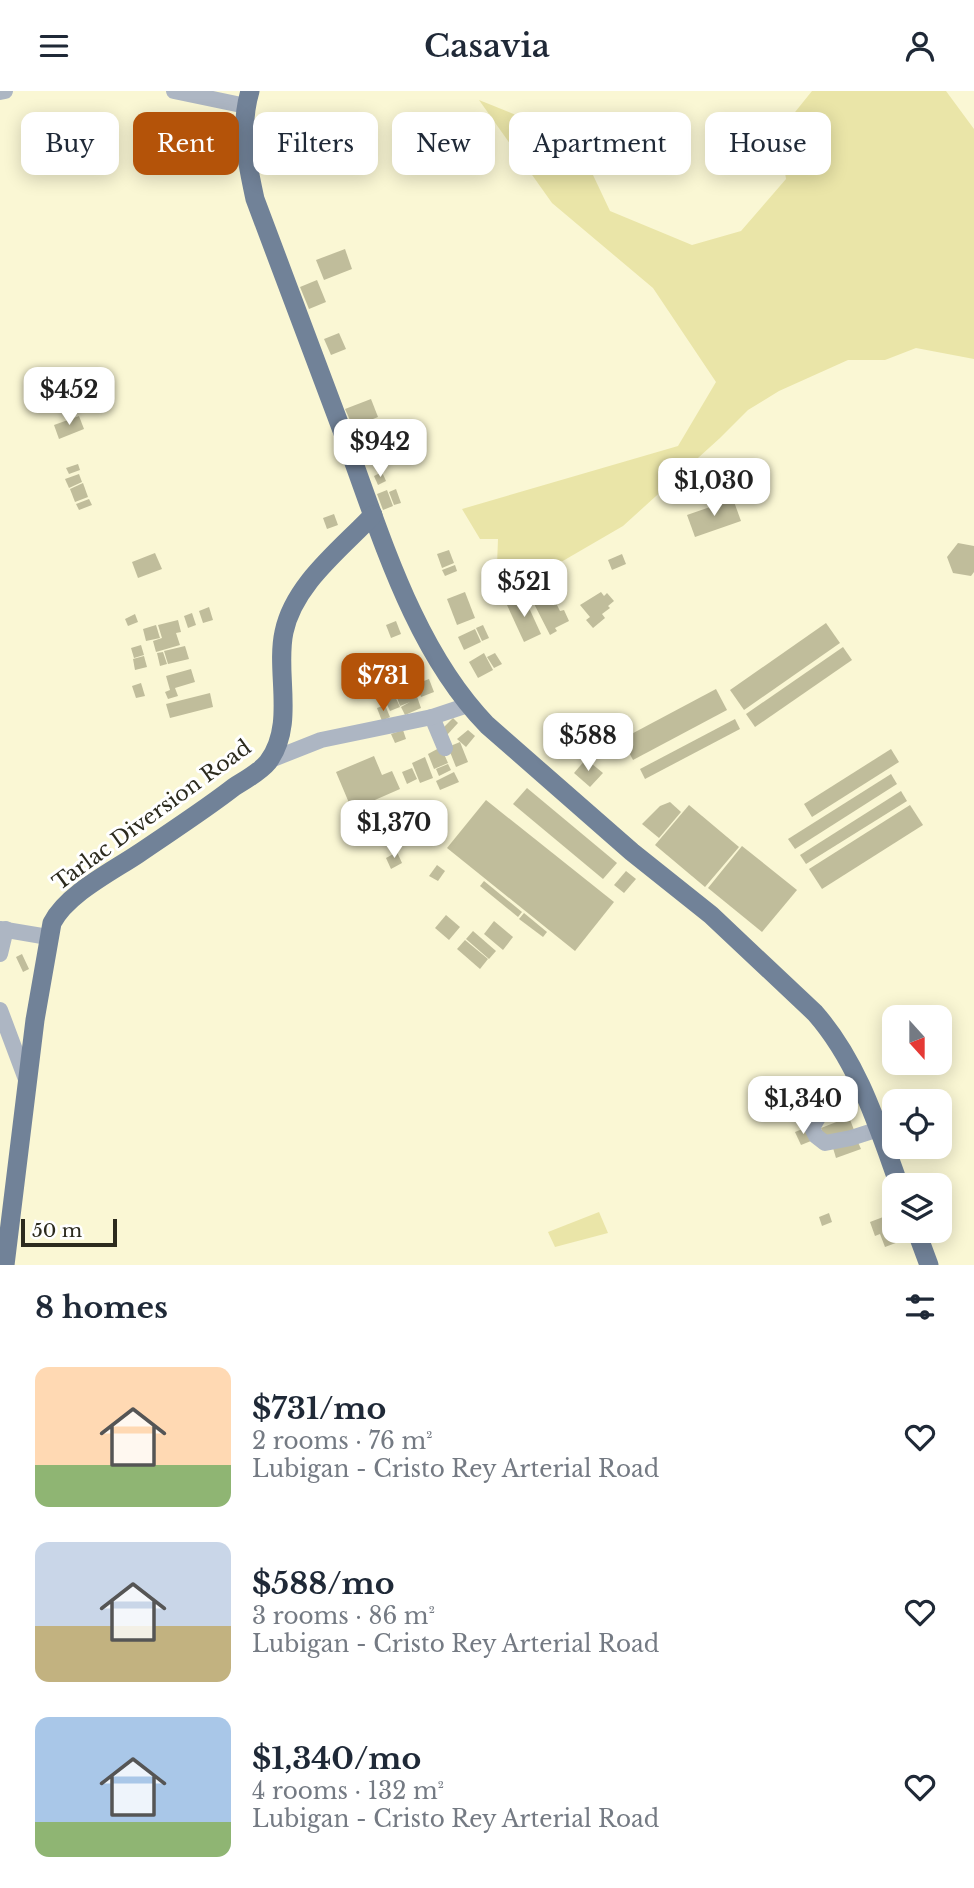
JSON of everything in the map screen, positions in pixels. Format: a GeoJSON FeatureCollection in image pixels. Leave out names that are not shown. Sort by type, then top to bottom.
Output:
{"type":"FeatureCollection","features":[{"type":"Feature","properties":{"kind":"main road"},"geometry":{"type":"LineString","coordinates":[[248,98],[245,154],[255,199],[373,515],[430,650],[468,705],[487,725],[626,846],[711,915],[830,1030],[854,1068],[895,1173]]}},
{"type":"Feature","properties":{"kind":"main road","name":"Tarlac Diversion Road"},"geometry":{"type":"LineString","coordinates":[[5,1265],[48,937],[56,913],[100,878],[218,799],[268,761],[278,740],[284,711],[281,652],[293,603],[331,557],[373,515]]}},
{"type":"Feature","properties":{"kind":"main road"},"geometry":{"type":"LineString","coordinates":[[921,1243],[929,1265]]}},
{"type":"Feature","properties":{"kind":"street"},"geometry":{"type":"LineString","coordinates":[[0,92],[5,91]]}},
{"type":"Feature","properties":{"kind":"street"},"geometry":{"type":"LineString","coordinates":[[174,91],[248,98]]}},
{"type":"Feature","properties":{"kind":"street"},"geometry":{"type":"LineString","coordinates":[[268,761],[330,737],[432,716],[468,705]]}},
{"type":"Feature","properties":{"kind":"street"},"geometry":{"type":"LineString","coordinates":[[432,716],[445,748]]}},
{"type":"Feature","properties":{"kind":"street"},"geometry":{"type":"LineString","coordinates":[[0,954],[3,929],[48,937]]}},
{"type":"Feature","properties":{"kind":"street"},"geometry":{"type":"LineString","coordinates":[[0,1010],[27,1082]]}},
{"type":"Feature","properties":{"kind":"street"},"geometry":{"type":"LineString","coordinates":[[822,1100],[824,1107],[812,1128],[816,1136],[825,1143],[879,1129]]}},
{"type":"Feature","properties":{"kind":"shaded area"},"geometry":{"type":"Polygon","coordinates":[[[812,91],[946,91],[974,129],[974,359],[916,348],[885,360],[848,360],[779,391],[748,410],[623,526],[549,569],[496,591],[498,539],[480,539],[462,509],[678,446],[716,382],[653,288],[552,203],[532,175],[593,175],[610,211],[692,245],[741,231],[786,179],[785,175],[831,175],[831,112],[795,112],[812,91]]]}},
{"type":"Feature","properties":{"kind":"shaded area"},"geometry":{"type":"Polygon","coordinates":[[[479,100],[509,112],[509,142],[495,123],[495,112],[488,112],[479,100]]]}},
{"type":"Feature","properties":{"kind":"shaded area"},"geometry":{"type":"Polygon","coordinates":[[[599,1212],[608,1233],[555,1247],[548,1232],[599,1212]]]}},
{"type":"Feature","properties":{"kind":"building"},"geometry":{"type":"Polygon","coordinates":[[[345,249],[352,269],[324,280],[316,260],[345,249]]]}},
{"type":"Feature","properties":{"kind":"building"},"geometry":{"type":"Polygon","coordinates":[[[317,280],[326,302],[309,309],[300,287],[317,280]]]}},
{"type":"Feature","properties":{"kind":"building"},"geometry":{"type":"Polygon","coordinates":[[[339,333],[346,349],[331,355],[324,339],[339,333]]]}},
{"type":"Feature","properties":{"kind":"building"},"geometry":{"type":"Polygon","coordinates":[[[371,399],[378,417],[353,427],[345,409],[371,399]]]}},
{"type":"Feature","properties":{"kind":"building"},"geometry":{"type":"Polygon","coordinates":[[[79,416],[84,429],[59,439],[54,425],[79,416]]]}},
{"type":"Feature","properties":{"kind":"building"},"geometry":{"type":"Polygon","coordinates":[[[78,464],[80,470],[69,474],[66,468],[78,464]]]}},
{"type":"Feature","properties":{"kind":"building"},"geometry":{"type":"Polygon","coordinates":[[[382,472],[386,481],[378,485],[374,476],[382,472]]]}},
{"type":"Feature","properties":{"kind":"building"},"geometry":{"type":"Polygon","coordinates":[[[79,474],[82,482],[69,488],[65,479],[79,474]]]}},
{"type":"Feature","properties":{"kind":"building"},"geometry":{"type":"Polygon","coordinates":[[[83,483],[88,497],[75,502],[70,489],[83,483]]]}},
{"type":"Feature","properties":{"kind":"building"},"geometry":{"type":"Polygon","coordinates":[[[396,489],[401,503],[394,505],[389,492],[396,489]]]}},
{"type":"Feature","properties":{"kind":"building"},"geometry":{"type":"Polygon","coordinates":[[[387,490],[393,506],[383,510],[377,494],[387,490]]]}},
{"type":"Feature","properties":{"kind":"building"},"geometry":{"type":"Polygon","coordinates":[[[89,499],[92,505],[79,510],[76,504],[89,499]]]}},
{"type":"Feature","properties":{"kind":"building"},"geometry":{"type":"Polygon","coordinates":[[[733,499],[741,521],[695,537],[687,515],[733,499]]]}},
{"type":"Feature","properties":{"kind":"building"},"geometry":{"type":"Polygon","coordinates":[[[334,514],[338,525],[327,529],[323,518],[334,514]]]}},
{"type":"Feature","properties":{"kind":"building"},"geometry":{"type":"Polygon","coordinates":[[[958,543],[974,546],[974,572],[971,576],[953,573],[947,557],[958,543]]]}},
{"type":"Feature","properties":{"kind":"building"},"geometry":{"type":"Polygon","coordinates":[[[449,550],[454,563],[442,568],[437,554],[449,550]]]}},
{"type":"Feature","properties":{"kind":"building"},"geometry":{"type":"Polygon","coordinates":[[[155,553],[162,569],[138,578],[132,562],[155,553]]]}},
{"type":"Feature","properties":{"kind":"building"},"geometry":{"type":"Polygon","coordinates":[[[622,554],[626,564],[612,570],[608,560],[622,554]]]}},
{"type":"Feature","properties":{"kind":"building"},"geometry":{"type":"Polygon","coordinates":[[[455,565],[457,571],[445,576],[442,570],[455,565]]]}},
{"type":"Feature","properties":{"kind":"building"},"geometry":{"type":"Polygon","coordinates":[[[547,585],[560,611],[564,610],[569,621],[555,628],[557,631],[550,635],[529,594],[547,585]]]}},
{"type":"Feature","properties":{"kind":"building"},"geometry":{"type":"Polygon","coordinates":[[[465,592],[475,618],[457,625],[447,599],[465,592]]]}},
{"type":"Feature","properties":{"kind":"building"},"geometry":{"type":"Polygon","coordinates":[[[601,592],[604,596],[607,593],[614,601],[602,614],[605,618],[593,628],[586,620],[590,617],[580,605],[601,592]]]}},
{"type":"Feature","properties":{"kind":"building"},"geometry":{"type":"Polygon","coordinates":[[[524,597],[541,634],[524,642],[507,605],[524,597]]]}},
{"type":"Feature","properties":{"kind":"building"},"geometry":{"type":"Polygon","coordinates":[[[209,607],[213,620],[203,623],[199,611],[209,607]]]}},
{"type":"Feature","properties":{"kind":"building"},"geometry":{"type":"Polygon","coordinates":[[[192,613],[196,625],[188,628],[184,616],[192,613]]]}},
{"type":"Feature","properties":{"kind":"building"},"geometry":{"type":"Polygon","coordinates":[[[135,614],[138,622],[128,626],[125,619],[135,614]]]}},
{"type":"Feature","properties":{"kind":"building"},"geometry":{"type":"Polygon","coordinates":[[[178,620],[181,632],[176,633],[180,645],[156,652],[153,641],[162,638],[158,625],[178,620]]]}},
{"type":"Feature","properties":{"kind":"building"},"geometry":{"type":"Polygon","coordinates":[[[396,621],[401,634],[391,638],[386,625],[396,621]]]}},
{"type":"Feature","properties":{"kind":"building"},"geometry":{"type":"Polygon","coordinates":[[[826,623],[840,643],[744,710],[730,690],[826,623]]]}},
{"type":"Feature","properties":{"kind":"building"},"geometry":{"type":"Polygon","coordinates":[[[156,625],[160,638],[146,641],[143,629],[156,625]]]}},
{"type":"Feature","properties":{"kind":"building"},"geometry":{"type":"Polygon","coordinates":[[[483,625],[489,638],[482,641],[476,628],[483,625]]]}},
{"type":"Feature","properties":{"kind":"building"},"geometry":{"type":"Polygon","coordinates":[[[475,629],[481,642],[464,650],[458,637],[475,629]]]}},
{"type":"Feature","properties":{"kind":"building"},"geometry":{"type":"Polygon","coordinates":[[[141,645],[144,655],[134,658],[131,648],[141,645]]]}},
{"type":"Feature","properties":{"kind":"building"},"geometry":{"type":"Polygon","coordinates":[[[185,646],[189,659],[168,664],[164,651],[185,646]]]}},
{"type":"Feature","properties":{"kind":"building"},"geometry":{"type":"Polygon","coordinates":[[[843,647],[852,660],[755,727],[746,714],[843,647]]]}},
{"type":"Feature","properties":{"kind":"building"},"geometry":{"type":"Polygon","coordinates":[[[163,652],[167,664],[160,666],[157,653],[163,652]]]}},
{"type":"Feature","properties":{"kind":"building"},"geometry":{"type":"Polygon","coordinates":[[[484,653],[493,670],[478,678],[469,662],[484,653]]]}},
{"type":"Feature","properties":{"kind":"building"},"geometry":{"type":"Polygon","coordinates":[[[495,653],[502,664],[494,668],[487,657],[495,653]]]}},
{"type":"Feature","properties":{"kind":"building"},"geometry":{"type":"Polygon","coordinates":[[[144,656],[147,667],[135,670],[133,659],[144,656]]]}},
{"type":"Feature","properties":{"kind":"building"},"geometry":{"type":"Polygon","coordinates":[[[191,669],[195,682],[175,688],[178,696],[168,699],[165,692],[170,690],[166,676],[191,669]]]}},
{"type":"Feature","properties":{"kind":"building"},"geometry":{"type":"Polygon","coordinates":[[[429,679],[434,692],[421,697],[416,684],[429,679]]]}},
{"type":"Feature","properties":{"kind":"building"},"geometry":{"type":"Polygon","coordinates":[[[141,683],[145,696],[136,698],[132,686],[141,683]]]}},
{"type":"Feature","properties":{"kind":"building"},"geometry":{"type":"Polygon","coordinates":[[[413,685],[421,708],[405,715],[401,707],[410,702],[400,706],[395,692],[413,685]]]}},
{"type":"Feature","properties":{"kind":"building"},"geometry":{"type":"Polygon","coordinates":[[[716,689],[727,710],[633,760],[622,739],[716,689]]]}},
{"type":"Feature","properties":{"kind":"building"},"geometry":{"type":"Polygon","coordinates":[[[393,692],[400,707],[390,711],[383,696],[393,692]]]}},
{"type":"Feature","properties":{"kind":"building"},"geometry":{"type":"Polygon","coordinates":[[[210,693],[213,707],[170,718],[166,704],[210,693]]]}},
{"type":"Feature","properties":{"kind":"building"},"geometry":{"type":"Polygon","coordinates":[[[385,705],[390,717],[382,721],[377,708],[385,705]]]}},
{"type":"Feature","properties":{"kind":"building"},"geometry":{"type":"Polygon","coordinates":[[[453,718],[458,723],[447,735],[441,730],[453,718]]]}},
{"type":"Feature","properties":{"kind":"building"},"geometry":{"type":"Polygon","coordinates":[[[735,719],[740,729],[645,779],[640,769],[735,719]]]}},
{"type":"Feature","properties":{"kind":"building"},"geometry":{"type":"Polygon","coordinates":[[[403,730],[406,739],[395,743],[391,734],[403,730]]]}},
{"type":"Feature","properties":{"kind":"building"},"geometry":{"type":"Polygon","coordinates":[[[468,730],[475,736],[466,747],[457,739],[468,730]]]}},
{"type":"Feature","properties":{"kind":"building"},"geometry":{"type":"Polygon","coordinates":[[[460,742],[468,762],[456,767],[448,747],[460,742]]]}},
{"type":"Feature","properties":{"kind":"building"},"geometry":{"type":"Polygon","coordinates":[[[441,747],[448,763],[434,769],[428,754],[441,747]]]}},
{"type":"Feature","properties":{"kind":"building"},"geometry":{"type":"Polygon","coordinates":[[[891,749],[899,762],[812,817],[804,804],[891,749]]]}},
{"type":"Feature","properties":{"kind":"building"},"geometry":{"type":"Polygon","coordinates":[[[374,756],[382,775],[392,771],[400,789],[352,810],[336,772],[374,756]]]}},
{"type":"Feature","properties":{"kind":"building"},"geometry":{"type":"Polygon","coordinates":[[[425,757],[433,778],[420,783],[412,763],[425,757]]]}},
{"type":"Feature","properties":{"kind":"building"},"geometry":{"type":"Polygon","coordinates":[[[586,759],[603,773],[590,787],[574,773],[586,759]]]}},
{"type":"Feature","properties":{"kind":"building"},"geometry":{"type":"Polygon","coordinates":[[[448,764],[451,770],[439,776],[436,769],[448,764]]]}},
{"type":"Feature","properties":{"kind":"building"},"geometry":{"type":"Polygon","coordinates":[[[412,768],[417,779],[407,784],[402,772],[412,768]]]}},
{"type":"Feature","properties":{"kind":"building"},"geometry":{"type":"Polygon","coordinates":[[[454,772],[459,782],[440,790],[436,781],[454,772]]]}},
{"type":"Feature","properties":{"kind":"building"},"geometry":{"type":"Polygon","coordinates":[[[891,774],[897,784],[795,849],[788,839],[891,774]]]}},
{"type":"Feature","properties":{"kind":"building"},"geometry":{"type":"Polygon","coordinates":[[[527,788],[617,863],[603,879],[513,804],[527,788]]]}},
{"type":"Feature","properties":{"kind":"building"},"geometry":{"type":"Polygon","coordinates":[[[901,791],[907,801],[806,864],[800,855],[901,791]]]}},
{"type":"Feature","properties":{"kind":"building"},"geometry":{"type":"Polygon","coordinates":[[[486,800],[614,902],[575,951],[447,848],[486,800]]]}},
{"type":"Feature","properties":{"kind":"building"},"geometry":{"type":"Polygon","coordinates":[[[670,802],[681,812],[659,838],[642,824],[660,806],[670,802]]]}},
{"type":"Feature","properties":{"kind":"building"},"geometry":{"type":"Polygon","coordinates":[[[689,805],[739,847],[705,887],[655,845],[689,805]]]}},
{"type":"Feature","properties":{"kind":"building"},"geometry":{"type":"Polygon","coordinates":[[[910,805],[923,825],[822,889],[809,869],[910,805]]]}},
{"type":"Feature","properties":{"kind":"building"},"geometry":{"type":"Polygon","coordinates":[[[742,846],[797,890],[762,932],[708,888],[742,846]]]}},
{"type":"Feature","properties":{"kind":"building"},"geometry":{"type":"Polygon","coordinates":[[[397,852],[402,863],[391,869],[386,858],[397,852]]]}},
{"type":"Feature","properties":{"kind":"building"},"geometry":{"type":"Polygon","coordinates":[[[437,865],[445,871],[438,881],[429,876],[437,865]]]}},
{"type":"Feature","properties":{"kind":"building"},"geometry":{"type":"Polygon","coordinates":[[[626,871],[636,879],[624,893],[614,885],[626,871]]]}},
{"type":"Feature","properties":{"kind":"building"},"geometry":{"type":"Polygon","coordinates":[[[484,881],[522,912],[518,917],[480,886],[484,881]]]}},
{"type":"Feature","properties":{"kind":"building"},"geometry":{"type":"Polygon","coordinates":[[[524,913],[547,932],[543,937],[519,919],[524,913]]]}},
{"type":"Feature","properties":{"kind":"building"},"geometry":{"type":"Polygon","coordinates":[[[446,915],[460,927],[449,940],[435,928],[446,915]]]}},
{"type":"Feature","properties":{"kind":"building"},"geometry":{"type":"Polygon","coordinates":[[[494,921],[513,937],[503,950],[484,934],[494,921]]]}},
{"type":"Feature","properties":{"kind":"building"},"geometry":{"type":"Polygon","coordinates":[[[473,931],[496,951],[489,959],[466,939],[473,931]]]}},
{"type":"Feature","properties":{"kind":"building"},"geometry":{"type":"Polygon","coordinates":[[[465,940],[488,959],[480,969],[457,949],[465,940]]]}},
{"type":"Feature","properties":{"kind":"building"},"geometry":{"type":"Polygon","coordinates":[[[22,954],[29,969],[23,972],[16,957],[22,954]]]}},
{"type":"Feature","properties":{"kind":"building"},"geometry":{"type":"Polygon","coordinates":[[[806,1104],[810,1115],[799,1119],[794,1108],[806,1104]]]}},
{"type":"Feature","properties":{"kind":"building"},"geometry":{"type":"Polygon","coordinates":[[[849,1117],[854,1130],[826,1141],[821,1128],[849,1117]]]}},
{"type":"Feature","properties":{"kind":"building"},"geometry":{"type":"Polygon","coordinates":[[[805,1128],[811,1141],[801,1145],[795,1132],[805,1128]]]}},
{"type":"Feature","properties":{"kind":"building"},"geometry":{"type":"Polygon","coordinates":[[[857,1140],[861,1149],[836,1158],[833,1148],[857,1140]]]}},
{"type":"Feature","properties":{"kind":"building"},"geometry":{"type":"Polygon","coordinates":[[[829,1213],[832,1222],[822,1226],[819,1217],[829,1213]]]}},
{"type":"Feature","properties":{"kind":"building"},"geometry":{"type":"Polygon","coordinates":[[[882,1217],[882,1239],[880,1234],[875,1236],[870,1222],[882,1217]]]}}]}
